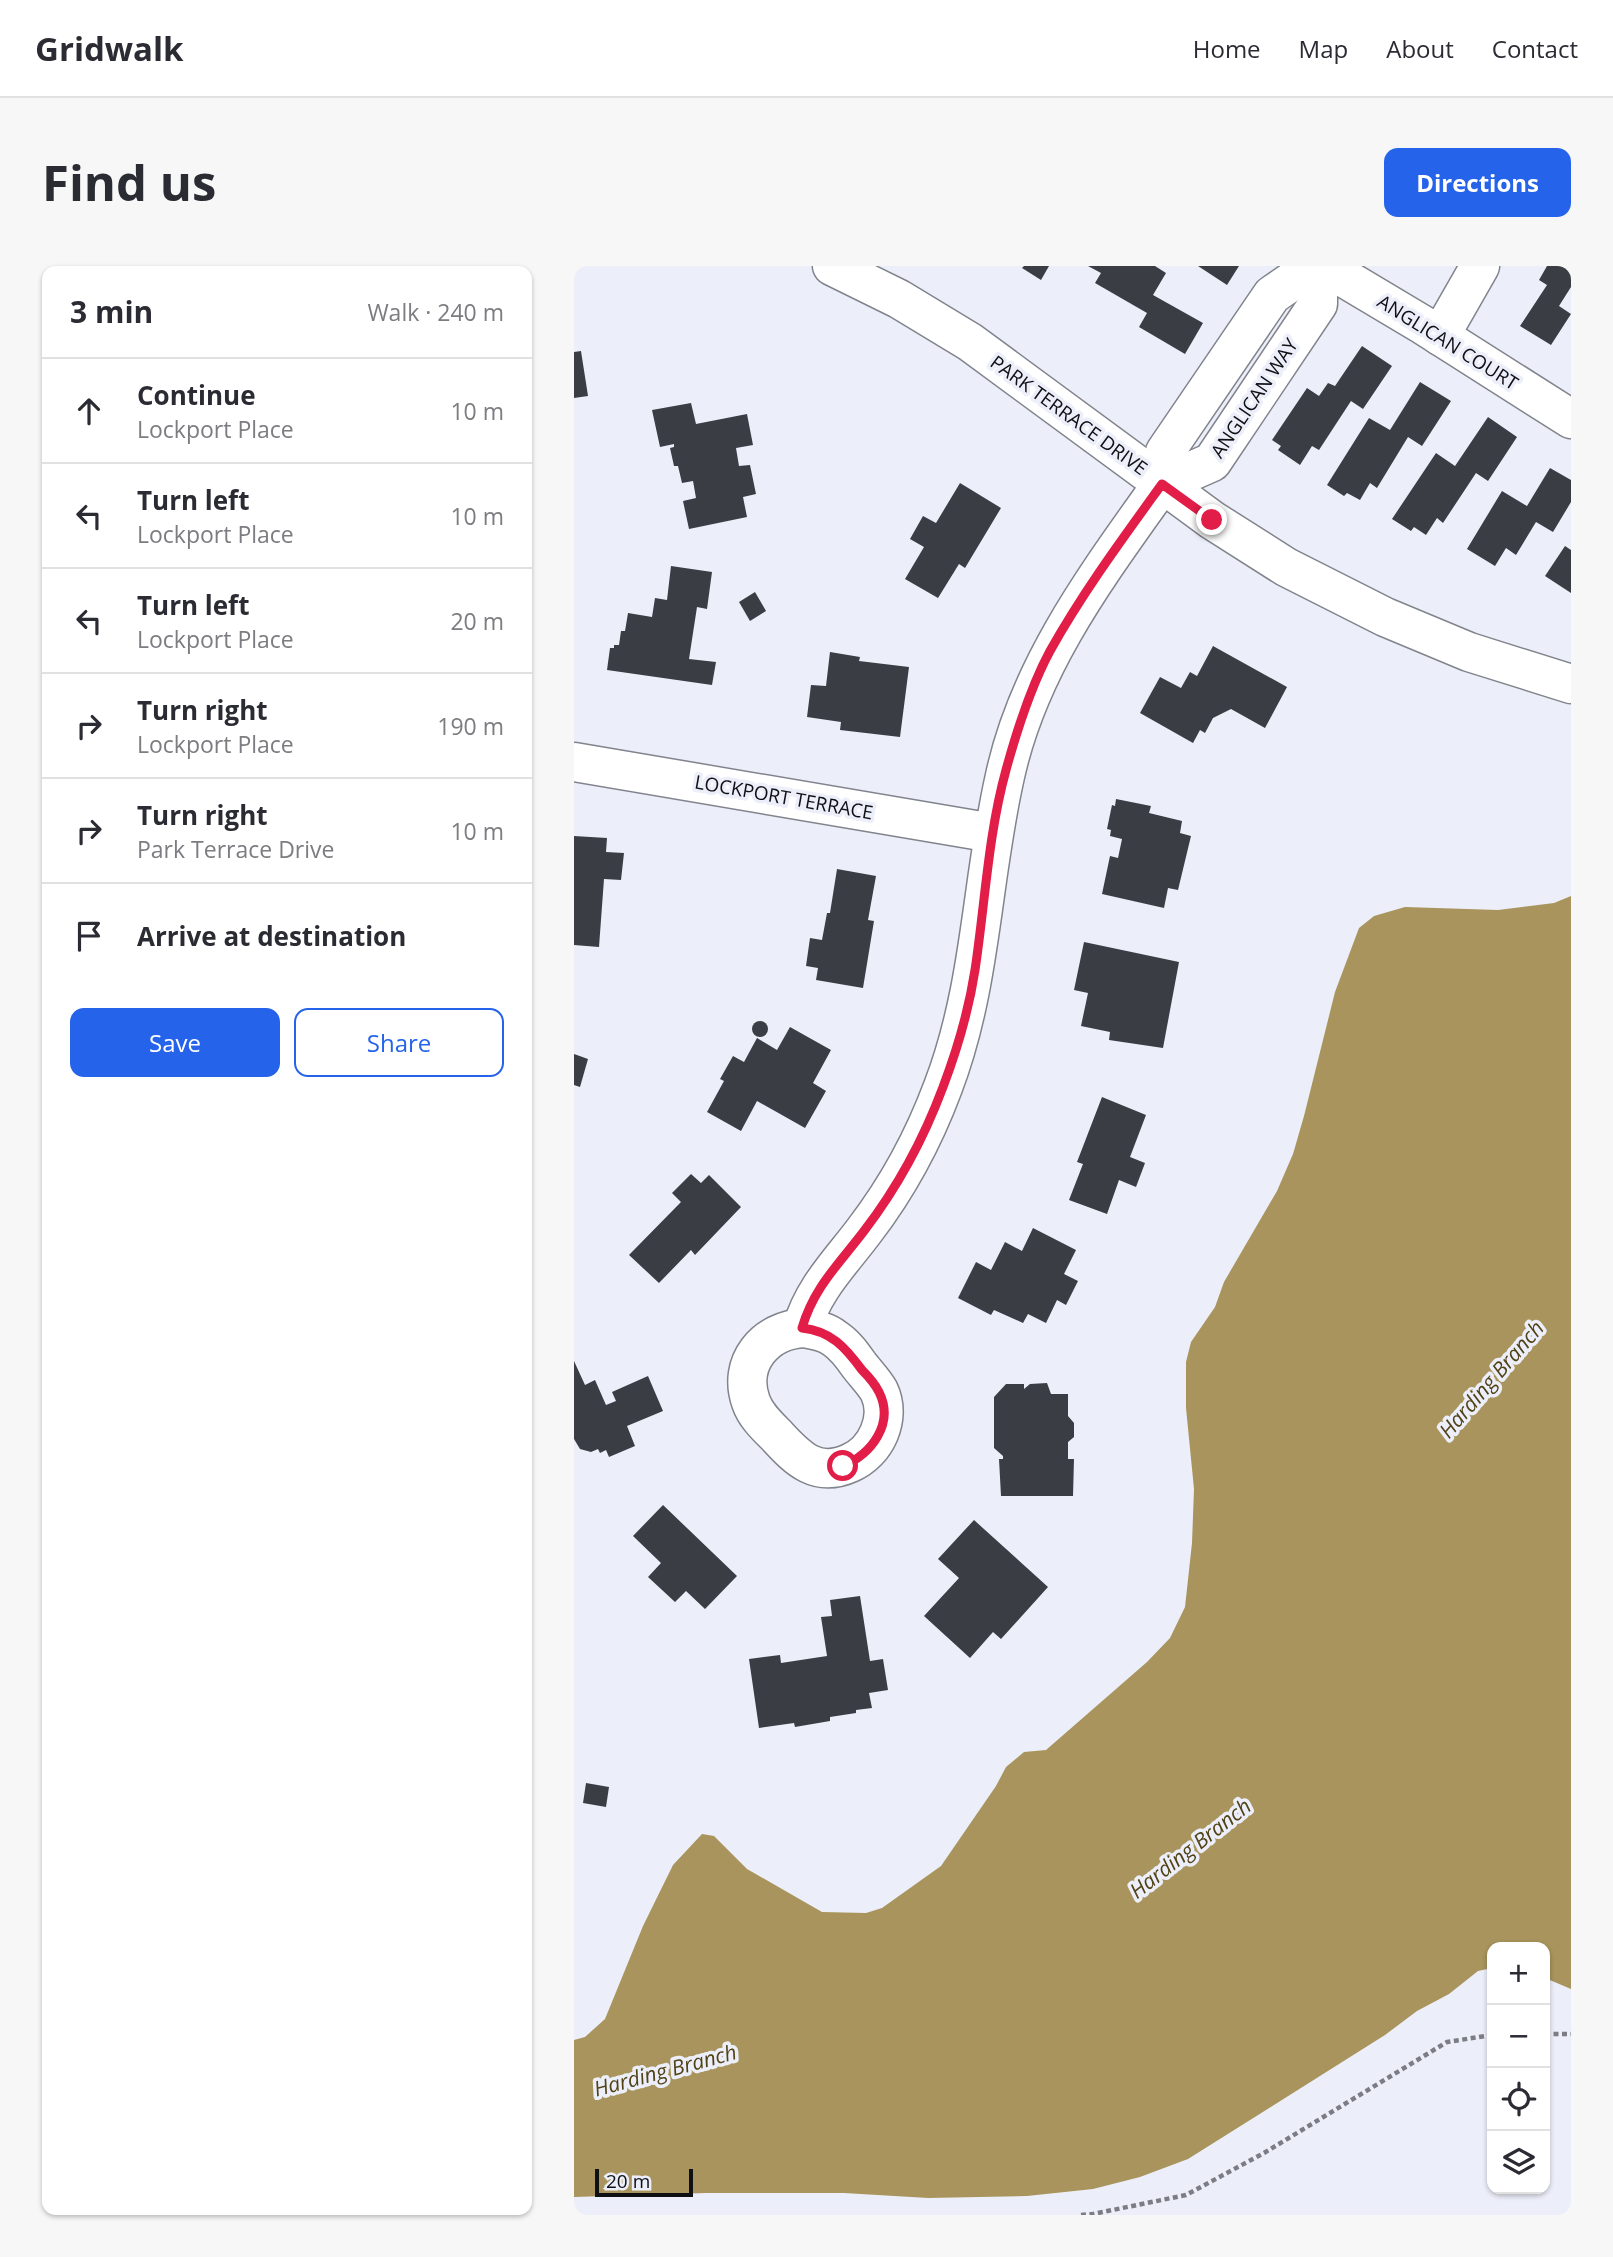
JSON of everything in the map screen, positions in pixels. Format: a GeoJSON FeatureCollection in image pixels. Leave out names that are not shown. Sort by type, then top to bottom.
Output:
{"type":"FeatureCollection","features":[{"type":"Feature","properties":{"kind":"street","name":"PARK TERRACE DRIVE"},"geometry":{"type":"LineString","coordinates":[[832,266],[899,299],[970,342],[1212,520],[1286,567],[1385,617],[1469,652],[1571,684]]}},
{"type":"Feature","properties":{"kind":"street","name":"ANGLICAN WAY"},"geometry":{"type":"LineString","coordinates":[[1316,266],[1318,304],[1212,462],[1162,484],[1165,452],[1272,295],[1316,266]]}},
{"type":"Feature","properties":{"kind":"street","name":"ANGLICAN COURT"},"geometry":{"type":"LineString","coordinates":[[1324,266],[1571,419]]}},
{"type":"Feature","properties":{"kind":"street"},"geometry":{"type":"LineString","coordinates":[[1440,336],[1480,266]]}},
{"type":"Feature","properties":{"kind":"street"},"geometry":{"type":"LineString","coordinates":[[1249,329],[1285,354]]}},
{"type":"Feature","properties":{"kind":"street"},"geometry":{"type":"LineString","coordinates":[[802,1328],[807,1310],[822,1283],[890,1194],[919,1142],[943,1087],[963,1025],[975,972],[993,833],[1005,773],[1022,717],[1049,653],[1089,586],[1162,484]]}},
{"type":"Feature","properties":{"kind":"street","name":"LOCKPORT TERRACE"},"geometry":{"type":"LineString","coordinates":[[574,762],[993,833]]}},
{"type":"Feature","properties":{"kind":"path"},"geometry":{"type":"LineString","coordinates":[[1550,2034],[1571,2034]]}},
{"type":"Feature","properties":{"kind":"path"},"geometry":{"type":"LineString","coordinates":[[1081,2215],[1186,2195],[1264,2153],[1447,2042],[1487,2036]]}},
{"type":"Feature","properties":{"kind":"water","name":"Harding Branch"},"geometry":{"type":"Polygon","coordinates":[[[1571,896],[1571,1989],[1550,1980],[1550,1942],[1487,1942],[1487,1969],[1478,1971],[1449,1994],[1417,2011],[1385,2035],[1188,2159],[1140,2177],[1093,2189],[1027,2196],[928,2198],[844,2193],[574,2197],[574,2040],[585,2037],[605,2019],[643,1926],[673,1865],[702,1834],[714,1836],[747,1869],[822,1912],[866,1913],[882,1908],[941,1866],[1006,1767],[1024,1752],[1046,1750],[1147,1662],[1170,1638],[1185,1607],[1192,1543],[1194,1489],[1186,1408],[1186,1362],[1191,1342],[1215,1307],[1224,1282],[1277,1191],[1293,1154],[1335,992],[1359,928],[1374,916],[1405,907],[1498,910],[1554,903],[1571,896]]]}},
{"type":"Feature","properties":{"kind":"building"},"geometry":{"type":"Polygon","coordinates":[[[1049,266],[1041,280],[1022,268],[1049,266]]]}},
{"type":"Feature","properties":{"kind":"building"},"geometry":{"type":"Polygon","coordinates":[[[1088,266],[1155,266],[1166,273],[1153,295],[1203,323],[1185,354],[1139,327],[1147,313],[1095,283],[1101,273],[1088,266]]]}},
{"type":"Feature","properties":{"kind":"building"},"geometry":{"type":"Polygon","coordinates":[[[1198,266],[1239,266],[1227,285],[1198,266]]]}},
{"type":"Feature","properties":{"kind":"building"},"geometry":{"type":"Polygon","coordinates":[[[1547,266],[1571,266],[1571,287],[1559,306],[1571,314],[1551,345],[1520,326],[1547,285],[1539,280],[1547,266]]]}},
{"type":"Feature","properties":{"kind":"building"},"geometry":{"type":"Polygon","coordinates":[[[1362,346],[1392,366],[1363,409],[1351,401],[1319,450],[1312,446],[1300,465],[1278,450],[1281,446],[1272,440],[1307,388],[1319,396],[1328,383],[1335,386],[1362,346]]]}},
{"type":"Feature","properties":{"kind":"building"},"geometry":{"type":"Polygon","coordinates":[[[581,351],[588,396],[574,398],[574,352],[581,351]]]}},
{"type":"Feature","properties":{"kind":"building"},"geometry":{"type":"Polygon","coordinates":[[[1420,382],[1451,401],[1422,446],[1408,437],[1377,488],[1370,483],[1360,500],[1347,493],[1344,496],[1327,485],[1369,418],[1390,430],[1420,382]]]}},
{"type":"Feature","properties":{"kind":"building"},"geometry":{"type":"Polygon","coordinates":[[[691,403],[696,424],[747,414],[753,445],[736,448],[739,466],[750,465],[756,494],[743,497],[747,517],[689,529],[683,501],[696,498],[693,481],[682,483],[670,448],[674,447],[674,444],[660,447],[652,410],[691,403]]]}},
{"type":"Feature","properties":{"kind":"building"},"geometry":{"type":"Polygon","coordinates":[[[1488,417],[1517,437],[1488,481],[1476,473],[1443,523],[1437,518],[1426,535],[1414,527],[1411,531],[1392,519],[1436,453],[1455,466],[1488,417]]]}},
{"type":"Feature","properties":{"kind":"building"},"geometry":{"type":"Polygon","coordinates":[[[1550,468],[1571,480],[1571,502],[1553,532],[1536,522],[1516,555],[1506,548],[1495,566],[1467,549],[1502,491],[1527,506],[1550,468]]]}},
{"type":"Feature","properties":{"kind":"building"},"geometry":{"type":"Polygon","coordinates":[[[960,483],[1001,508],[965,568],[959,564],[938,598],[905,579],[924,547],[910,539],[923,516],[936,523],[960,483]]]}},
{"type":"Feature","properties":{"kind":"building"},"geometry":{"type":"Polygon","coordinates":[[[1565,546],[1571,550],[1571,593],[1545,576],[1565,546]]]}},
{"type":"Feature","properties":{"kind":"building"},"geometry":{"type":"Polygon","coordinates":[[[671,566],[712,572],[707,609],[697,607],[689,659],[716,662],[712,685],[607,670],[610,648],[619,645],[628,613],[652,617],[655,598],[667,600],[671,566]]]}},
{"type":"Feature","properties":{"kind":"building"},"geometry":{"type":"Polygon","coordinates":[[[755,592],[766,611],[750,621],[739,602],[755,592]]]}},
{"type":"Feature","properties":{"kind":"building"},"geometry":{"type":"Polygon","coordinates":[[[1213,646],[1287,687],[1265,728],[1231,709],[1213,718],[1205,733],[1200,730],[1193,743],[1140,713],[1160,677],[1181,688],[1190,672],[1197,676],[1213,646]]]}},
{"type":"Feature","properties":{"kind":"building"},"geometry":{"type":"Polygon","coordinates":[[[830,652],[860,657],[859,661],[909,667],[900,737],[840,730],[841,722],[807,717],[811,685],[826,686],[830,652]]]}},
{"type":"Feature","properties":{"kind":"building"},"geometry":{"type":"Polygon","coordinates":[[[1116,799],[1151,806],[1149,813],[1182,821],[1180,833],[1191,836],[1178,890],[1168,888],[1164,908],[1102,894],[1110,856],[1118,858],[1122,839],[1110,836],[1111,830],[1107,829],[1112,805],[1115,806],[1116,799]]]}},
{"type":"Feature","properties":{"kind":"building"},"geometry":{"type":"Polygon","coordinates":[[[574,836],[607,838],[606,852],[624,853],[621,880],[604,879],[599,947],[574,945],[574,836]]]}},
{"type":"Feature","properties":{"kind":"building"},"geometry":{"type":"Polygon","coordinates":[[[837,869],[876,876],[868,920],[874,921],[863,988],[816,980],[818,968],[806,966],[810,938],[822,940],[827,913],[830,913],[837,869]]]}},
{"type":"Feature","properties":{"kind":"building"},"geometry":{"type":"Polygon","coordinates":[[[1084,942],[1179,962],[1163,1048],[1109,1040],[1110,1032],[1081,1026],[1088,993],[1074,990],[1084,942]]]}},
{"type":"Feature","properties":{"kind":"building"},"geometry":{"type":"Polygon","coordinates":[[[760,1021],[766,1023],[766,1035],[760,1037],[754,1035],[752,1029],[754,1023],[760,1021]]]}},
{"type":"Feature","properties":{"kind":"building"},"geometry":{"type":"Polygon","coordinates":[[[790,1027],[831,1050],[813,1083],[826,1091],[805,1128],[757,1101],[741,1131],[707,1112],[724,1081],[720,1079],[733,1056],[744,1062],[757,1038],[777,1050],[790,1027]]]}},
{"type":"Feature","properties":{"kind":"building"},"geometry":{"type":"Polygon","coordinates":[[[574,1054],[588,1059],[580,1087],[574,1085],[574,1054]]]}},
{"type":"Feature","properties":{"kind":"building"},"geometry":{"type":"Polygon","coordinates":[[[1102,1097],[1146,1115],[1130,1157],[1145,1163],[1136,1187],[1119,1180],[1107,1214],[1069,1200],[1083,1164],[1077,1162],[1102,1097]]]}},
{"type":"Feature","properties":{"kind":"building"},"geometry":{"type":"Polygon","coordinates":[[[691,1174],[701,1183],[709,1175],[741,1207],[695,1255],[691,1250],[659,1283],[629,1255],[681,1202],[672,1193],[691,1174]]]}},
{"type":"Feature","properties":{"kind":"building"},"geometry":{"type":"Polygon","coordinates":[[[1033,1228],[1076,1250],[1064,1274],[1078,1281],[1066,1305],[1057,1300],[1046,1323],[1028,1314],[1023,1323],[994,1310],[991,1315],[958,1298],[976,1262],[991,1270],[1005,1242],[1022,1251],[1033,1228]]]}},
{"type":"Feature","properties":{"kind":"building"},"geometry":{"type":"Polygon","coordinates":[[[574,1361],[585,1385],[595,1380],[606,1405],[616,1401],[612,1392],[648,1376],[663,1411],[627,1426],[635,1446],[609,1457],[606,1450],[600,1453],[598,1449],[591,1452],[580,1449],[574,1439],[574,1361]]]}},
{"type":"Feature","properties":{"kind":"building"},"geometry":{"type":"Polygon","coordinates":[[[1047,1383],[1051,1394],[1068,1394],[1068,1416],[1074,1423],[1074,1437],[1068,1442],[1068,1459],[1074,1459],[1073,1496],[1001,1496],[999,1459],[1003,1459],[1003,1456],[994,1448],[994,1397],[1006,1384],[1024,1384],[1024,1389],[1030,1384],[1047,1383]]]}},
{"type":"Feature","properties":{"kind":"building"},"geometry":{"type":"Polygon","coordinates":[[[663,1505],[737,1576],[705,1609],[686,1591],[675,1602],[648,1577],[661,1563],[633,1536],[663,1505]]]}},
{"type":"Feature","properties":{"kind":"building"},"geometry":{"type":"Polygon","coordinates":[[[974,1520],[1048,1587],[1001,1639],[993,1632],[970,1658],[924,1616],[959,1578],[938,1559],[974,1520]]]}},
{"type":"Feature","properties":{"kind":"building"},"geometry":{"type":"Polygon","coordinates":[[[860,1596],[870,1661],[883,1659],[888,1690],[869,1693],[872,1708],[830,1717],[830,1721],[795,1727],[794,1723],[759,1728],[749,1659],[780,1655],[781,1663],[827,1656],[821,1617],[832,1616],[830,1600],[860,1596]]]}},
{"type":"Feature","properties":{"kind":"building"},"geometry":{"type":"Polygon","coordinates":[[[586,1783],[609,1787],[606,1807],[583,1803],[586,1783]]]}},
{"type":"Feature","properties":{"kind":"route"},"geometry":{"type":"LineString","coordinates":[[843,1466],[857,1460],[869,1450],[878,1437],[883,1422],[879,1391],[834,1337],[820,1330],[802,1328],[807,1310],[822,1283],[890,1194],[919,1142],[943,1087],[963,1025],[975,972],[993,833],[1005,773],[1022,717],[1049,653],[1089,586],[1162,484],[1212,520]]}}]}
